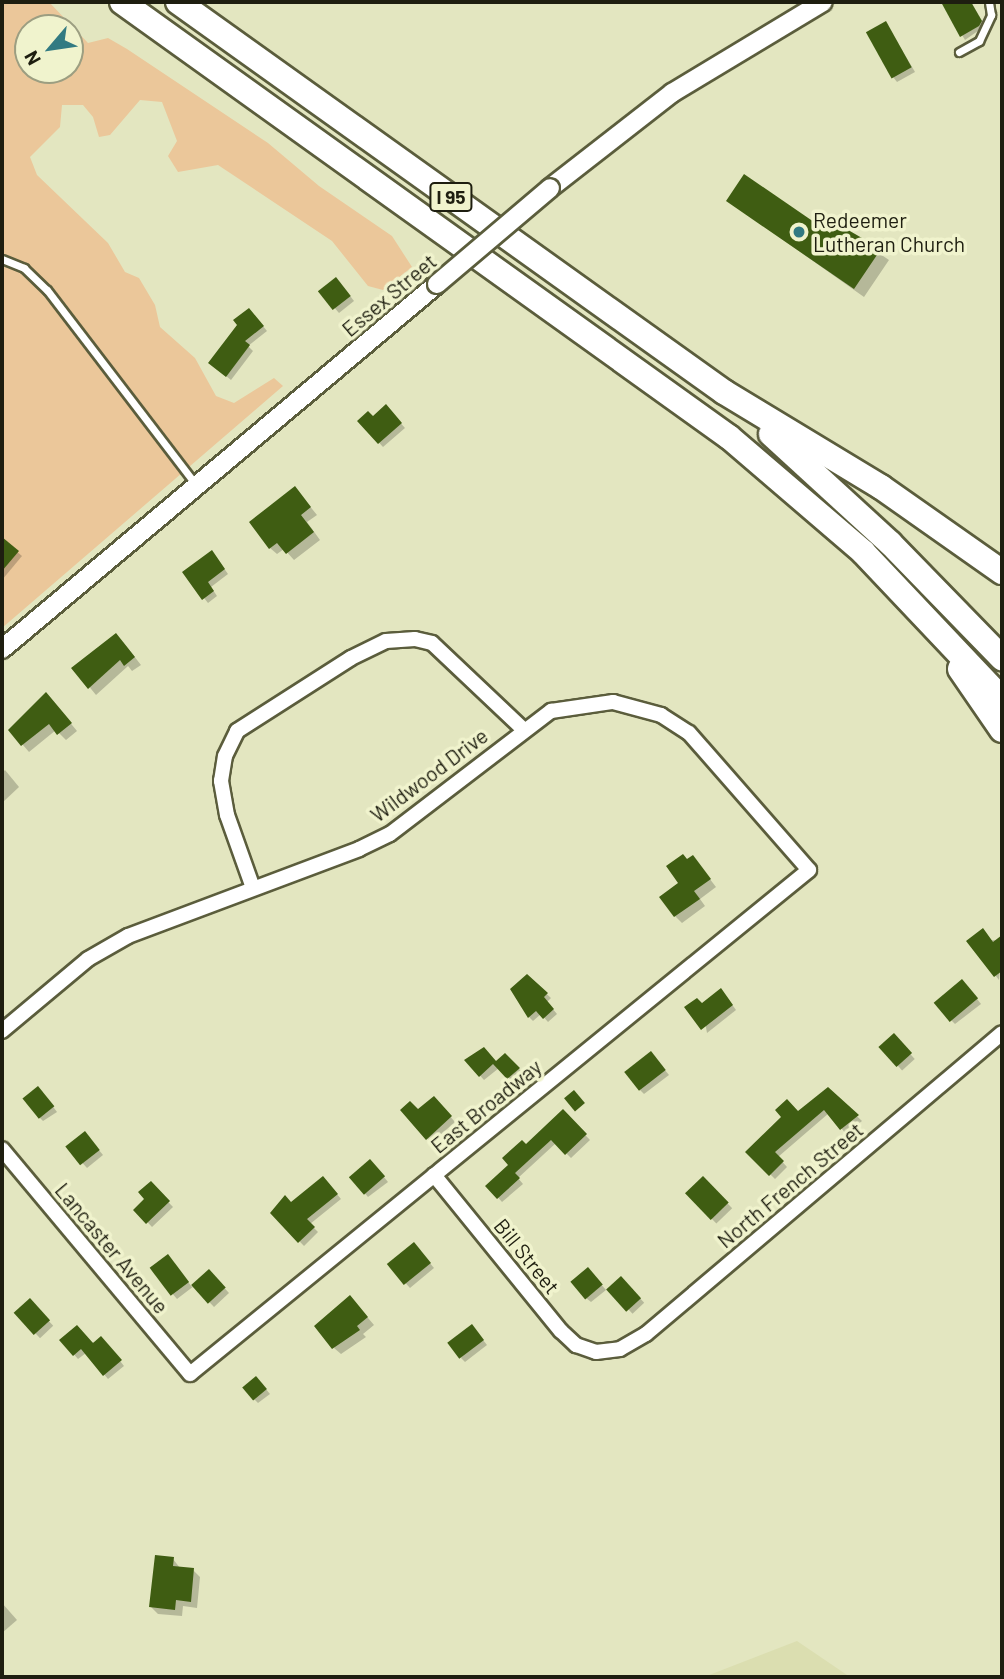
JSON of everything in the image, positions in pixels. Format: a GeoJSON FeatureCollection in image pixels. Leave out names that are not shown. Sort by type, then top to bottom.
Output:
{"type":"FeatureCollection","features":[{"type":"Feature","properties":{"kind":"highway","name":"I 95"},"geometry":{"type":"LineString","coordinates":[[122,2],[680,398],[863,552],[1002,699]]}},
{"type":"Feature","properties":{"kind":"highway","name":"I 95"},"geometry":{"type":"LineString","coordinates":[[178,2],[724,392],[866,519],[1002,658]]}},
{"type":"Feature","properties":{"kind":"highway"},"geometry":{"type":"LineString","coordinates":[[724,392],[881,487],[1002,572]]}},
{"type":"Feature","properties":{"kind":"highway"},"geometry":{"type":"LineString","coordinates":[[947,639],[965,681],[1002,730]]}},
{"type":"Feature","properties":{"kind":"street","name":"Essex Street"},"geometry":{"type":"LineString","coordinates":[[2,649],[550,188],[672,93],[823,2]]}},
{"type":"Feature","properties":{"kind":"street"},"geometry":{"type":"LineString","coordinates":[[253,888],[227,815],[220,781],[225,756],[237,731],[351,658],[386,641],[415,639],[432,643],[524,730]]}},
{"type":"Feature","properties":{"kind":"street","name":"Wildwood Drive"},"geometry":{"type":"LineString","coordinates":[[2,1031],[108,947],[170,917],[253,888],[390,834],[551,711],[613,702],[662,715],[689,733],[809,870]]}},
{"type":"Feature","properties":{"kind":"street","name":"East Broadway"},"geometry":{"type":"LineString","coordinates":[[190,1374],[809,870]]}},
{"type":"Feature","properties":{"kind":"street","name":"North French Street"},"geometry":{"type":"LineString","coordinates":[[596,1352],[621,1349],[646,1334],[1002,1032]]}},
{"type":"Feature","properties":{"kind":"street","name":"Lancaster Avenue"},"geometry":{"type":"LineString","coordinates":[[2,1149],[190,1374]]}},
{"type":"Feature","properties":{"kind":"street","name":"Bill Street"},"geometry":{"type":"LineString","coordinates":[[434,1175],[561,1331],[576,1345],[596,1352]]}},
{"type":"Feature","properties":{"kind":"lane"},"geometry":{"type":"LineString","coordinates":[[959,52],[979,41],[991,15],[989,2]]}},
{"type":"Feature","properties":{"kind":"lane"},"geometry":{"type":"LineString","coordinates":[[2,259],[24,268],[47,290],[197,486]]}},
{"type":"Feature","properties":{"kind":"shaded area"},"geometry":{"type":"Polygon","coordinates":[[[2,2],[49,2],[60,14],[14,14],[14,84],[84,84],[84,39],[88,43],[108,38],[268,143],[319,186],[392,236],[412,267],[383,290],[368,286],[332,241],[218,165],[178,172],[168,156],[177,141],[162,102],[140,100],[110,135],[99,137],[93,117],[83,105],[62,105],[60,127],[30,157],[37,175],[108,243],[125,272],[139,278],[155,305],[160,327],[195,358],[216,396],[234,403],[274,378],[283,386],[2,628],[2,2]]]}},
{"type":"Feature","properties":{"kind":"shaded area"},"geometry":{"type":"Polygon","coordinates":[[[797,1641],[850,1677],[704,1677],[797,1641]]]}},
{"type":"Feature","properties":{"kind":"building"},"geometry":{"type":"Polygon","coordinates":[[[941,2],[971,2],[982,21],[979,26],[960,37],[941,2]]]}},
{"type":"Feature","properties":{"kind":"building"},"geometry":{"type":"Polygon","coordinates":[[[886,21],[912,67],[892,79],[866,32],[886,21]]]}},
{"type":"Feature","properties":{"kind":"building","name":"Redeemer Lutheran Church"},"geometry":{"type":"Polygon","coordinates":[[[744,174],[830,233],[836,223],[881,249],[854,289],[726,201],[744,174]]]}},
{"type":"Feature","properties":{"kind":"building"},"geometry":{"type":"Polygon","coordinates":[[[336,277],[351,296],[333,310],[318,291],[336,277]]]}},
{"type":"Feature","properties":{"kind":"building"},"geometry":{"type":"Polygon","coordinates":[[[249,308],[264,326],[245,341],[250,345],[226,377],[208,363],[237,325],[233,320],[249,308]]]}},
{"type":"Feature","properties":{"kind":"building"},"geometry":{"type":"Polygon","coordinates":[[[386,404],[402,423],[378,444],[357,421],[368,411],[373,416],[386,404]]]}},
{"type":"Feature","properties":{"kind":"building"},"geometry":{"type":"Polygon","coordinates":[[[295,486],[311,507],[301,515],[314,532],[286,554],[277,543],[269,549],[249,522],[295,486]]]}},
{"type":"Feature","properties":{"kind":"building"},"geometry":{"type":"Polygon","coordinates":[[[2,537],[19,551],[2,571],[2,537]]]}},
{"type":"Feature","properties":{"kind":"building"},"geometry":{"type":"Polygon","coordinates":[[[212,550],[225,569],[208,582],[214,591],[202,600],[182,572],[212,550]]]}},
{"type":"Feature","properties":{"kind":"building"},"geometry":{"type":"Polygon","coordinates":[[[116,633],[135,657],[124,666],[120,660],[88,689],[71,668],[116,633]]]}},
{"type":"Feature","properties":{"kind":"building"},"geometry":{"type":"Polygon","coordinates":[[[46,692],[72,723],[57,735],[49,724],[21,746],[8,730],[46,692]]]}},
{"type":"Feature","properties":{"kind":"building"},"geometry":{"type":"Polygon","coordinates":[[[683,854],[687,859],[693,855],[711,879],[694,891],[700,899],[674,917],[659,897],[678,883],[666,866],[683,854]]]}},
{"type":"Feature","properties":{"kind":"building"},"geometry":{"type":"Polygon","coordinates":[[[983,928],[993,942],[1002,935],[1002,971],[994,977],[966,941],[983,928]]]}},
{"type":"Feature","properties":{"kind":"building"},"geometry":{"type":"Polygon","coordinates":[[[527,974],[548,993],[544,997],[554,1009],[543,1019],[536,1011],[528,1018],[510,989],[527,974]]]}},
{"type":"Feature","properties":{"kind":"building"},"geometry":{"type":"Polygon","coordinates":[[[962,979],[978,998],[950,1022],[934,1003],[962,979]]]}},
{"type":"Feature","properties":{"kind":"building"},"geometry":{"type":"Polygon","coordinates":[[[721,988],[733,1005],[701,1030],[684,1007],[697,998],[702,1003],[721,988]]]}},
{"type":"Feature","properties":{"kind":"building"},"geometry":{"type":"Polygon","coordinates":[[[894,1033],[912,1053],[896,1067],[878,1047],[894,1033]]]}},
{"type":"Feature","properties":{"kind":"building"},"geometry":{"type":"Polygon","coordinates":[[[484,1047],[496,1061],[505,1053],[520,1068],[507,1079],[493,1064],[479,1077],[464,1060],[484,1047]]]}},
{"type":"Feature","properties":{"kind":"building"},"geometry":{"type":"Polygon","coordinates":[[[651,1051],[666,1070],[639,1091],[624,1072],[651,1051]]]}},
{"type":"Feature","properties":{"kind":"building"},"geometry":{"type":"Polygon","coordinates":[[[38,1086],[54,1106],[39,1119],[22,1099],[38,1086]]]}},
{"type":"Feature","properties":{"kind":"building"},"geometry":{"type":"Polygon","coordinates":[[[828,1087],[859,1115],[840,1130],[824,1110],[775,1152],[784,1161],[769,1176],[745,1152],[781,1117],[775,1110],[787,1099],[798,1111],[828,1087]]]}},
{"type":"Feature","properties":{"kind":"building"},"geometry":{"type":"Polygon","coordinates":[[[574,1090],[585,1103],[575,1111],[564,1098],[574,1090]]]}},
{"type":"Feature","properties":{"kind":"building"},"geometry":{"type":"Polygon","coordinates":[[[434,1096],[452,1116],[426,1140],[400,1110],[410,1101],[418,1109],[434,1096]]]}},
{"type":"Feature","properties":{"kind":"building"},"geometry":{"type":"Polygon","coordinates":[[[563,1109],[587,1134],[565,1155],[551,1140],[515,1173],[520,1178],[497,1199],[485,1186],[508,1165],[502,1158],[522,1140],[526,1144],[563,1109]]]}},
{"type":"Feature","properties":{"kind":"building"},"geometry":{"type":"Polygon","coordinates":[[[85,1131],[100,1150],[80,1165],[65,1146],[85,1131]]]}},
{"type":"Feature","properties":{"kind":"building"},"geometry":{"type":"Polygon","coordinates":[[[370,1159],[385,1176],[364,1195],[349,1177],[370,1159]]]}},
{"type":"Feature","properties":{"kind":"building"},"geometry":{"type":"Polygon","coordinates":[[[323,1176],[338,1194],[307,1219],[315,1227],[298,1243],[270,1213],[285,1195],[291,1202],[323,1176]]]}},
{"type":"Feature","properties":{"kind":"building"},"geometry":{"type":"Polygon","coordinates":[[[703,1176],[729,1203],[711,1220],[685,1193],[703,1176]]]}},
{"type":"Feature","properties":{"kind":"building"},"geometry":{"type":"Polygon","coordinates":[[[151,1181],[170,1201],[146,1224],[133,1210],[144,1199],[138,1192],[151,1181]]]}},
{"type":"Feature","properties":{"kind":"building"},"geometry":{"type":"Polygon","coordinates":[[[414,1242],[431,1263],[404,1285],[387,1264],[414,1242]]]}},
{"type":"Feature","properties":{"kind":"building"},"geometry":{"type":"Polygon","coordinates":[[[168,1254],[189,1282],[171,1296],[150,1268],[168,1254]]]}},
{"type":"Feature","properties":{"kind":"building"},"geometry":{"type":"Polygon","coordinates":[[[588,1267],[603,1285],[585,1299],[570,1282],[588,1267]]]}},
{"type":"Feature","properties":{"kind":"building"},"geometry":{"type":"Polygon","coordinates":[[[209,1269],[226,1288],[208,1304],[191,1285],[209,1269]]]}},
{"type":"Feature","properties":{"kind":"building"},"geometry":{"type":"Polygon","coordinates":[[[621,1276],[641,1298],[626,1312],[606,1289],[621,1276]]]}},
{"type":"Feature","properties":{"kind":"building"},"geometry":{"type":"Polygon","coordinates":[[[350,1295],[368,1317],[357,1326],[360,1330],[332,1349],[314,1326],[350,1295]]]}},
{"type":"Feature","properties":{"kind":"building"},"geometry":{"type":"Polygon","coordinates":[[[30,1298],[50,1320],[34,1335],[14,1313],[30,1298]]]}},
{"type":"Feature","properties":{"kind":"building"},"geometry":{"type":"Polygon","coordinates":[[[472,1324],[484,1340],[459,1359],[447,1343],[472,1324]]]}},
{"type":"Feature","properties":{"kind":"building"},"geometry":{"type":"Polygon","coordinates":[[[77,1325],[93,1343],[101,1336],[122,1360],[103,1376],[81,1349],[73,1356],[59,1340],[77,1325]]]}},
{"type":"Feature","properties":{"kind":"building"},"geometry":{"type":"Polygon","coordinates":[[[256,1376],[267,1389],[253,1401],[242,1388],[256,1376]]]}},
{"type":"Feature","properties":{"kind":"building"},"geometry":{"type":"Polygon","coordinates":[[[155,1555],[174,1557],[173,1566],[194,1568],[191,1602],[176,1600],[175,1610],[149,1607],[155,1555]]]}},
{"type":"Feature","properties":{"kind":"place","name":"Redeemer Lutheran Church"},"geometry":{"type":"Point","coordinates":[799,232]}}]}
